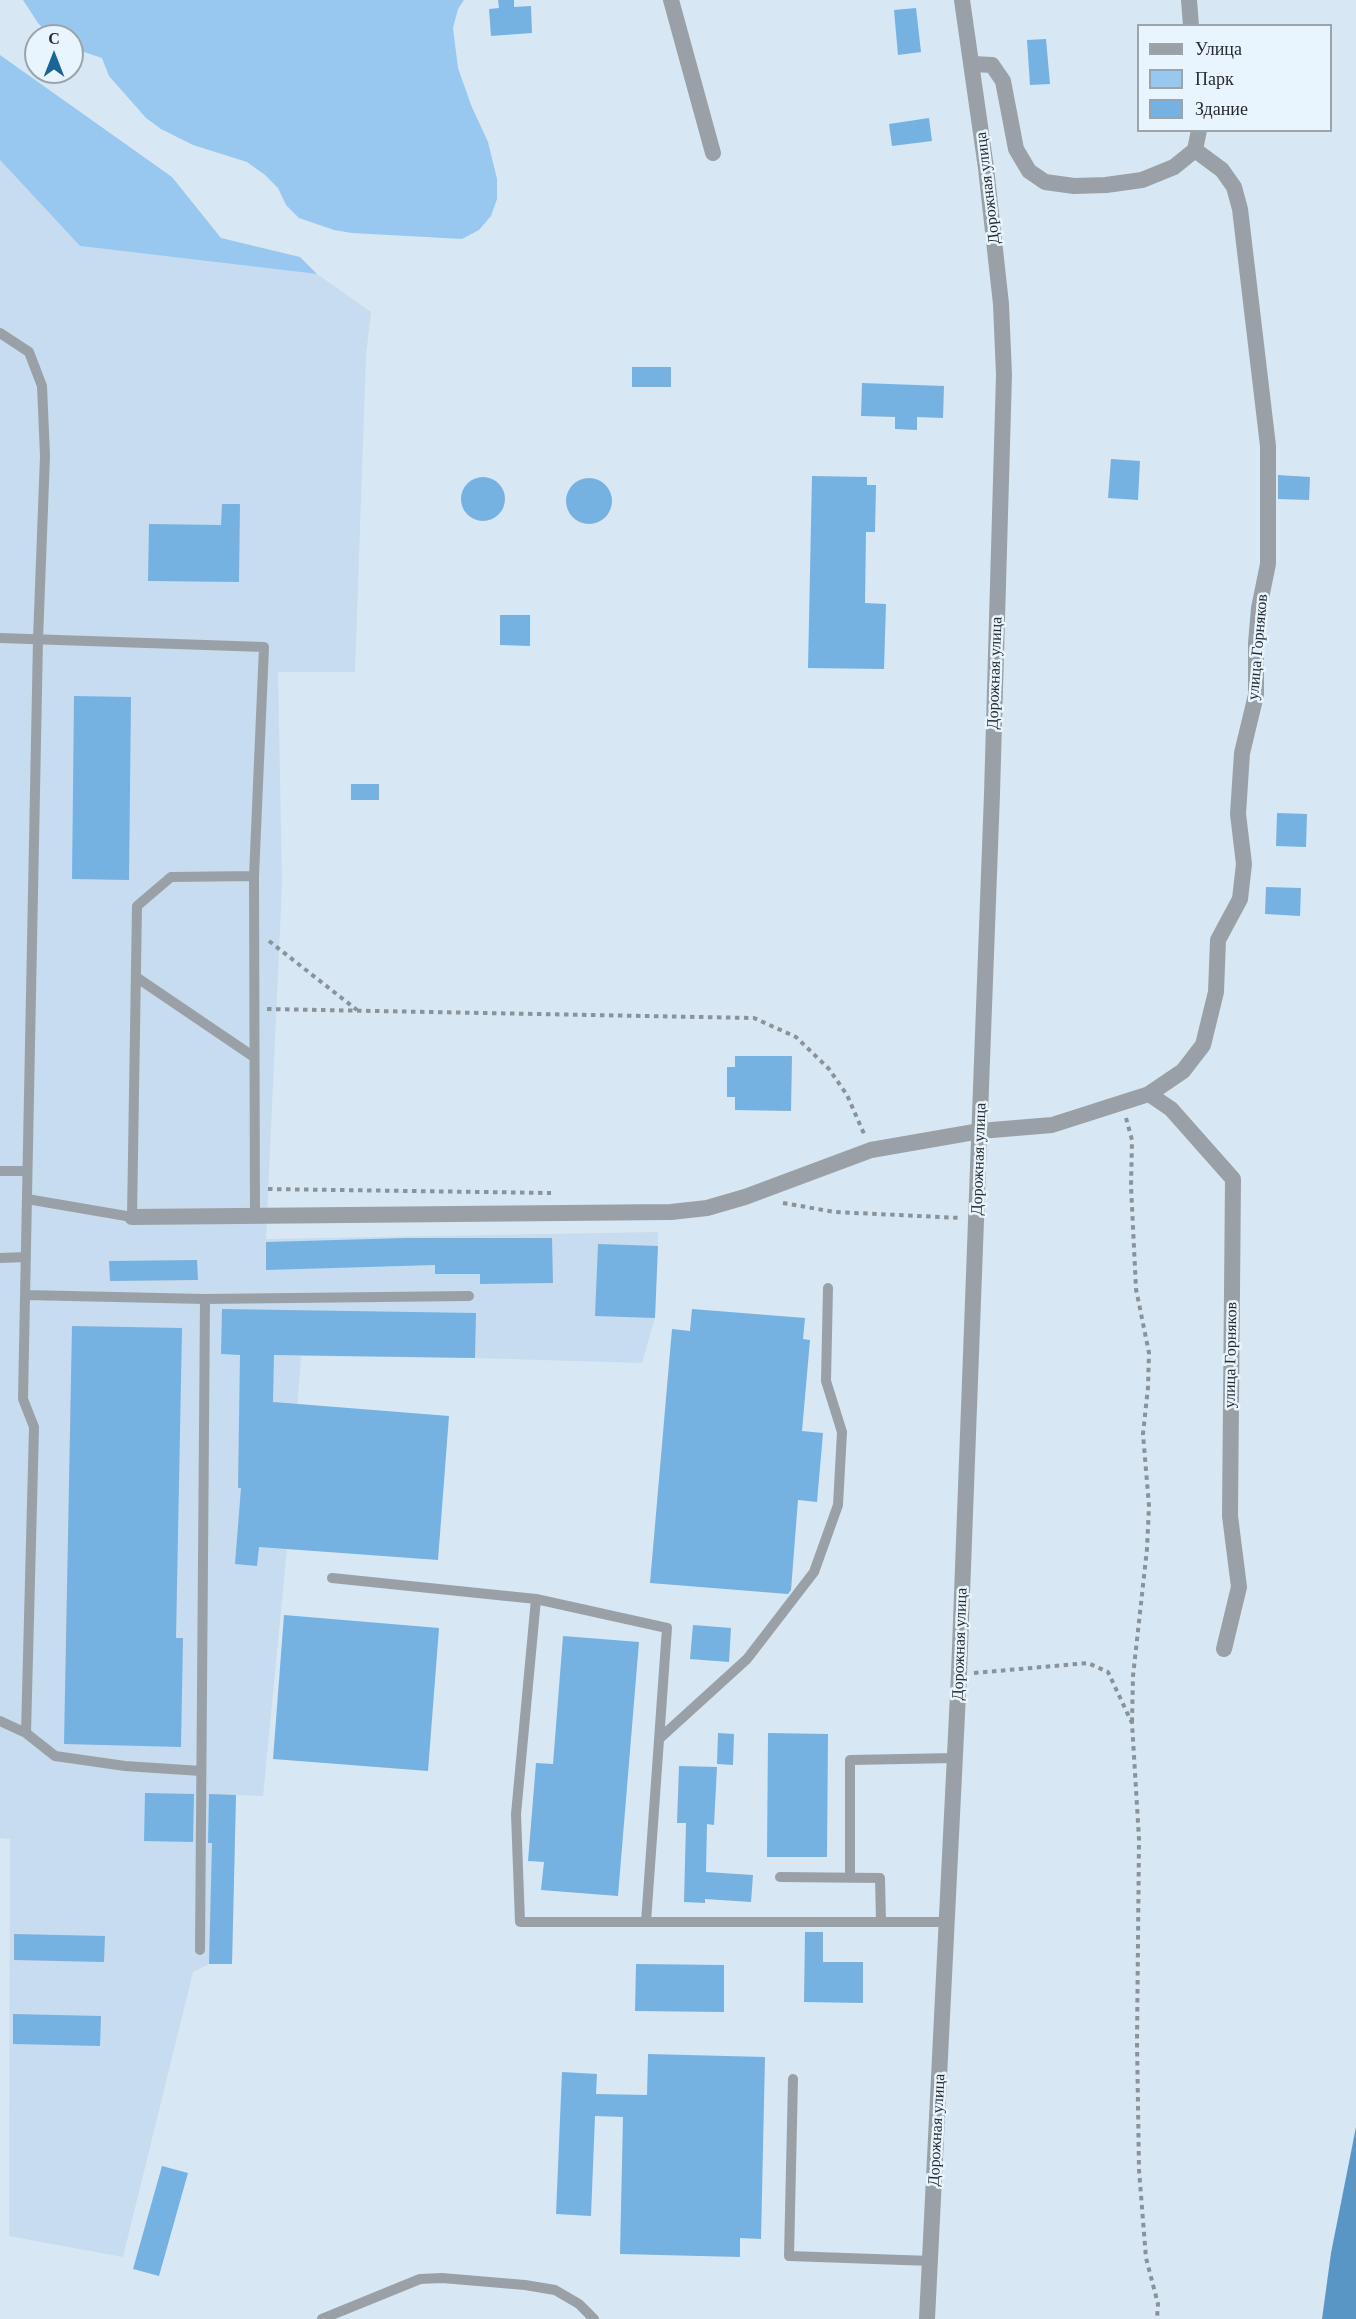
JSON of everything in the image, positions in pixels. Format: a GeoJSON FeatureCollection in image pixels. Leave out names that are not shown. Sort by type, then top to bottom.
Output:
{"type":"FeatureCollection","features":[{"type":"Feature","properties":{"kind":"street"},"geometry":{"type":"LineString","coordinates":[[671,0],[713,153]]}},
{"type":"Feature","properties":{"kind":"street","name":"Дорожная улица"},"geometry":{"type":"LineString","coordinates":[[927,2319],[959,1674],[980,1131],[1004,375],[1001,304],[973,64],[962,0]]}},
{"type":"Feature","properties":{"kind":"street"},"geometry":{"type":"LineString","coordinates":[[1189,0],[1191,24]]}},
{"type":"Feature","properties":{"kind":"street"},"geometry":{"type":"LineString","coordinates":[[973,64],[992,65],[1003,81],[1016,149],[1029,171],[1045,182],[1074,186],[1106,185],[1142,180],[1174,166],[1195,150],[1199,132]]}},
{"type":"Feature","properties":{"kind":"street","name":"улица Горняков"},"geometry":{"type":"LineString","coordinates":[[132,1217],[255,1218],[671,1212],[708,1208],[872,1150],[980,1131],[1052,1125],[1149,1094],[1184,1071],[1203,1045],[1216,992],[1218,940],[1239,899],[1244,864],[1238,814],[1242,753],[1257,695],[1256,644],[1259,608],[1268,564],[1269,447],[1240,209],[1234,187],[1222,170],[1195,150]]}},
{"type":"Feature","properties":{"kind":"street","name":"улица Горняков"},"geometry":{"type":"LineString","coordinates":[[1149,1094],[1171,1109],[1233,1179],[1230,1516],[1239,1587],[1224,1649]]}},
{"type":"Feature","properties":{"kind":"lane"},"geometry":{"type":"LineString","coordinates":[[0,333],[29,352],[42,386],[45,456],[38,639],[23,1399],[34,1427],[26,1733]]}},
{"type":"Feature","properties":{"kind":"lane"},"geometry":{"type":"LineString","coordinates":[[0,638],[264,647],[254,876],[255,1218]]}},
{"type":"Feature","properties":{"kind":"lane"},"geometry":{"type":"LineString","coordinates":[[27,1199],[132,1217],[136,906],[171,877],[254,876]]}},
{"type":"Feature","properties":{"kind":"lane"},"geometry":{"type":"LineString","coordinates":[[136,977],[254,1057]]}},
{"type":"Feature","properties":{"kind":"lane"},"geometry":{"type":"LineString","coordinates":[[0,1170],[27,1171]]}},
{"type":"Feature","properties":{"kind":"lane"},"geometry":{"type":"LineString","coordinates":[[0,1258],[26,1257]]}},
{"type":"Feature","properties":{"kind":"lane"},"geometry":{"type":"LineString","coordinates":[[659,1739],[747,1659],[814,1572],[838,1505],[842,1442],[842,1432],[826,1381],[828,1288]]}},
{"type":"Feature","properties":{"kind":"lane"},"geometry":{"type":"LineString","coordinates":[[25,1295],[205,1299],[469,1296]]}},
{"type":"Feature","properties":{"kind":"lane"},"geometry":{"type":"LineString","coordinates":[[200,1950],[205,1299]]}},
{"type":"Feature","properties":{"kind":"lane"},"geometry":{"type":"LineString","coordinates":[[332,1578],[536,1599],[667,1628],[646,1922]]}},
{"type":"Feature","properties":{"kind":"lane"},"geometry":{"type":"LineString","coordinates":[[536,1599],[516,1814],[520,1922],[947,1922]]}},
{"type":"Feature","properties":{"kind":"lane"},"geometry":{"type":"LineString","coordinates":[[0,1721],[26,1733],[55,1756],[124,1766],[201,1771]]}},
{"type":"Feature","properties":{"kind":"lane"},"geometry":{"type":"LineString","coordinates":[[850,1878],[850,1760],[955,1758]]}},
{"type":"Feature","properties":{"kind":"lane"},"geometry":{"type":"LineString","coordinates":[[780,1877],[880,1878],[880,1922]]}},
{"type":"Feature","properties":{"kind":"lane"},"geometry":{"type":"LineString","coordinates":[[793,2079],[789,2256],[931,2260]]}},
{"type":"Feature","properties":{"kind":"lane"},"geometry":{"type":"LineString","coordinates":[[322,2319],[420,2279],[442,2278],[525,2285],[555,2290],[579,2304],[594,2319]]}},
{"type":"Feature","properties":{"kind":"path"},"geometry":{"type":"LineString","coordinates":[[254,930],[357,1010]]}},
{"type":"Feature","properties":{"kind":"path"},"geometry":{"type":"LineString","coordinates":[[254,1008],[754,1018],[796,1037],[830,1069],[848,1095],[872,1150]]}},
{"type":"Feature","properties":{"kind":"path"},"geometry":{"type":"LineString","coordinates":[[1121,1102],[1132,1140],[1131,1186],[1136,1289],[1149,1353],[1143,1434],[1149,1506],[1147,1549],[1133,1676],[1132,1723],[1139,1839],[1137,2042],[1139,2170],[1146,2258],[1158,2304],[1157,2319]]}},
{"type":"Feature","properties":{"kind":"path"},"geometry":{"type":"LineString","coordinates":[[959,1674],[1088,1663],[1108,1672],[1132,1723]]}},
{"type":"Feature","properties":{"kind":"shaded area"},"geometry":{"type":"Polygon","coordinates":[[[0,160],[80,246],[317,274],[371,312],[366,356],[355,672],[278,672],[282,884],[266,1239],[658,1232],[655,1318],[642,1363],[301,1356],[287,1549],[263,1796],[236,1795],[232,1964],[209,1964],[193,1972],[123,2257],[9,2236],[10,1839],[0,1838],[0,160]]]}},
{"type":"Feature","properties":{"kind":"shaded area"},"geometry":{"type":"Polygon","coordinates":[[[1356,2127],[1356,2319],[1322,2319],[1331,2253],[1356,2127]]]}},
{"type":"Feature","properties":{"kind":"green space"},"geometry":{"type":"Polygon","coordinates":[[[23,0],[464,0],[458,9],[453,28],[458,68],[471,105],[488,142],[497,179],[497,199],[491,216],[479,230],[462,239],[352,233],[334,230],[299,218],[286,205],[278,188],[247,162],[193,145],[161,129],[146,118],[109,76],[102,58],[84,52],[84,24],[38,23],[23,0]]]}},
{"type":"Feature","properties":{"kind":"green space"},"geometry":{"type":"Polygon","coordinates":[[[0,55],[24,72],[24,84],[41,84],[172,177],[221,238],[300,257],[317,274],[80,246],[0,160],[0,55]]]}},
{"type":"Feature","properties":{"kind":"building"},"geometry":{"type":"Polygon","coordinates":[[[498,0],[514,0],[514,7],[531,6],[532,33],[491,36],[489,9],[499,8],[498,0]]]}},
{"type":"Feature","properties":{"kind":"building"},"geometry":{"type":"Polygon","coordinates":[[[916,8],[921,52],[898,55],[894,10],[916,8]]]}},
{"type":"Feature","properties":{"kind":"building"},"geometry":{"type":"Polygon","coordinates":[[[1046,39],[1050,84],[1030,85],[1027,40],[1046,39]]]}},
{"type":"Feature","properties":{"kind":"building"},"geometry":{"type":"Polygon","coordinates":[[[929,118],[932,141],[892,146],[889,124],[929,118]]]}},
{"type":"Feature","properties":{"kind":"building"},"geometry":{"type":"Polygon","coordinates":[[[632,367],[671,367],[671,387],[632,387],[632,367]]]}},
{"type":"Feature","properties":{"kind":"building"},"geometry":{"type":"Polygon","coordinates":[[[862,383],[944,386],[943,418],[917,417],[917,430],[895,429],[895,417],[861,416],[862,383]]]}},
{"type":"Feature","properties":{"kind":"building"},"geometry":{"type":"Polygon","coordinates":[[[1111,459],[1140,461],[1138,500],[1108,498],[1111,459]]]}},
{"type":"Feature","properties":{"kind":"building"},"geometry":{"type":"Polygon","coordinates":[[[1278,475],[1310,477],[1309,500],[1278,499],[1278,475]]]}},
{"type":"Feature","properties":{"kind":"building"},"geometry":{"type":"Polygon","coordinates":[[[812,476],[867,477],[867,485],[876,485],[875,532],[866,532],[865,603],[886,604],[884,669],[808,668],[812,476]]]}},
{"type":"Feature","properties":{"kind":"building"},"geometry":{"type":"Polygon","coordinates":[[[483,477],[498,484],[505,499],[498,514],[483,521],[468,514],[461,499],[468,484],[483,477]]]}},
{"type":"Feature","properties":{"kind":"building"},"geometry":{"type":"Polygon","coordinates":[[[589,478],[605,485],[612,501],[605,517],[589,524],[573,517],[566,501],[573,485],[589,478]]]}},
{"type":"Feature","properties":{"kind":"building"},"geometry":{"type":"Polygon","coordinates":[[[222,504],[240,504],[239,582],[148,581],[149,524],[221,525],[222,504]]]}},
{"type":"Feature","properties":{"kind":"building"},"geometry":{"type":"Polygon","coordinates":[[[500,615],[530,615],[530,646],[500,645],[500,615]]]}},
{"type":"Feature","properties":{"kind":"building"},"geometry":{"type":"Polygon","coordinates":[[[74,696],[131,697],[129,880],[72,879],[74,696]]]}},
{"type":"Feature","properties":{"kind":"building"},"geometry":{"type":"Polygon","coordinates":[[[351,784],[379,784],[379,800],[351,800],[351,784]]]}},
{"type":"Feature","properties":{"kind":"building"},"geometry":{"type":"Polygon","coordinates":[[[1277,813],[1307,814],[1306,847],[1276,846],[1277,813]]]}},
{"type":"Feature","properties":{"kind":"building"},"geometry":{"type":"Polygon","coordinates":[[[1266,887],[1301,888],[1300,916],[1265,914],[1266,887]]]}},
{"type":"Feature","properties":{"kind":"building"},"geometry":{"type":"Polygon","coordinates":[[[735,1056],[792,1056],[791,1111],[735,1110],[735,1097],[727,1097],[727,1067],[735,1067],[735,1056]]]}},
{"type":"Feature","properties":{"kind":"building"},"geometry":{"type":"Polygon","coordinates":[[[407,1238],[552,1238],[553,1283],[480,1284],[480,1274],[435,1274],[435,1265],[266,1270],[266,1242],[407,1238]]]}},
{"type":"Feature","properties":{"kind":"building"},"geometry":{"type":"Polygon","coordinates":[[[598,1244],[658,1246],[655,1318],[595,1316],[598,1244]]]}},
{"type":"Feature","properties":{"kind":"building"},"geometry":{"type":"Polygon","coordinates":[[[197,1260],[198,1280],[110,1281],[109,1261],[197,1260]]]}},
{"type":"Feature","properties":{"kind":"building"},"geometry":{"type":"Polygon","coordinates":[[[222,1309],[476,1313],[475,1358],[274,1355],[273,1402],[449,1416],[438,1560],[259,1547],[257,1566],[235,1564],[241,1488],[238,1488],[240,1355],[221,1354],[222,1309]]]}},
{"type":"Feature","properties":{"kind":"building"},"geometry":{"type":"Polygon","coordinates":[[[692,1309],[805,1318],[803,1339],[810,1340],[802,1431],[823,1433],[817,1502],[798,1500],[791,1590],[788,1594],[650,1583],[672,1329],[690,1331],[692,1309]]]}},
{"type":"Feature","properties":{"kind":"building"},"geometry":{"type":"Polygon","coordinates":[[[72,1326],[182,1328],[176,1638],[183,1638],[181,1747],[64,1744],[72,1326]]]}},
{"type":"Feature","properties":{"kind":"building"},"geometry":{"type":"Polygon","coordinates":[[[284,1615],[439,1628],[428,1771],[273,1759],[284,1615]]]}},
{"type":"Feature","properties":{"kind":"building"},"geometry":{"type":"Polygon","coordinates":[[[693,1625],[731,1628],[729,1662],[690,1659],[693,1625]]]}},
{"type":"Feature","properties":{"kind":"building"},"geometry":{"type":"Polygon","coordinates":[[[563,1636],[639,1642],[618,1896],[541,1890],[544,1862],[528,1861],[536,1763],[553,1764],[563,1636]]]}},
{"type":"Feature","properties":{"kind":"building"},"geometry":{"type":"Polygon","coordinates":[[[718,1733],[734,1734],[733,1765],[717,1764],[718,1733]]]}},
{"type":"Feature","properties":{"kind":"building"},"geometry":{"type":"Polygon","coordinates":[[[768,1733],[828,1734],[827,1857],[767,1857],[768,1733]]]}},
{"type":"Feature","properties":{"kind":"building"},"geometry":{"type":"Polygon","coordinates":[[[679,1766],[717,1767],[714,1825],[707,1824],[706,1872],[753,1875],[751,1902],[705,1899],[705,1903],[684,1902],[686,1823],[677,1823],[679,1766]]]}},
{"type":"Feature","properties":{"kind":"building"},"geometry":{"type":"Polygon","coordinates":[[[145,1793],[194,1794],[193,1842],[144,1841],[145,1793]]]}},
{"type":"Feature","properties":{"kind":"building"},"geometry":{"type":"Polygon","coordinates":[[[209,1794],[236,1795],[232,1964],[209,1964],[212,1843],[208,1843],[209,1794]]]}},
{"type":"Feature","properties":{"kind":"building"},"geometry":{"type":"Polygon","coordinates":[[[805,1932],[823,1932],[823,1962],[863,1962],[863,2003],[804,2002],[805,1932]]]}},
{"type":"Feature","properties":{"kind":"building"},"geometry":{"type":"Polygon","coordinates":[[[14,1934],[105,1936],[104,1962],[14,1960],[14,1934]]]}},
{"type":"Feature","properties":{"kind":"building"},"geometry":{"type":"Polygon","coordinates":[[[636,1964],[724,1965],[724,2012],[635,2011],[636,1964]]]}},
{"type":"Feature","properties":{"kind":"building"},"geometry":{"type":"Polygon","coordinates":[[[13,2014],[101,2016],[100,2046],[13,2044],[13,2014]]]}},
{"type":"Feature","properties":{"kind":"building"},"geometry":{"type":"Polygon","coordinates":[[[648,2054],[765,2057],[761,2239],[740,2238],[740,2257],[620,2254],[623,2117],[595,2116],[591,2216],[556,2214],[562,2072],[597,2074],[596,2094],[647,2095],[648,2054]]]}},
{"type":"Feature","properties":{"kind":"building"},"geometry":{"type":"Polygon","coordinates":[[[162,2166],[188,2173],[159,2276],[133,2269],[162,2166]]]}}]}
